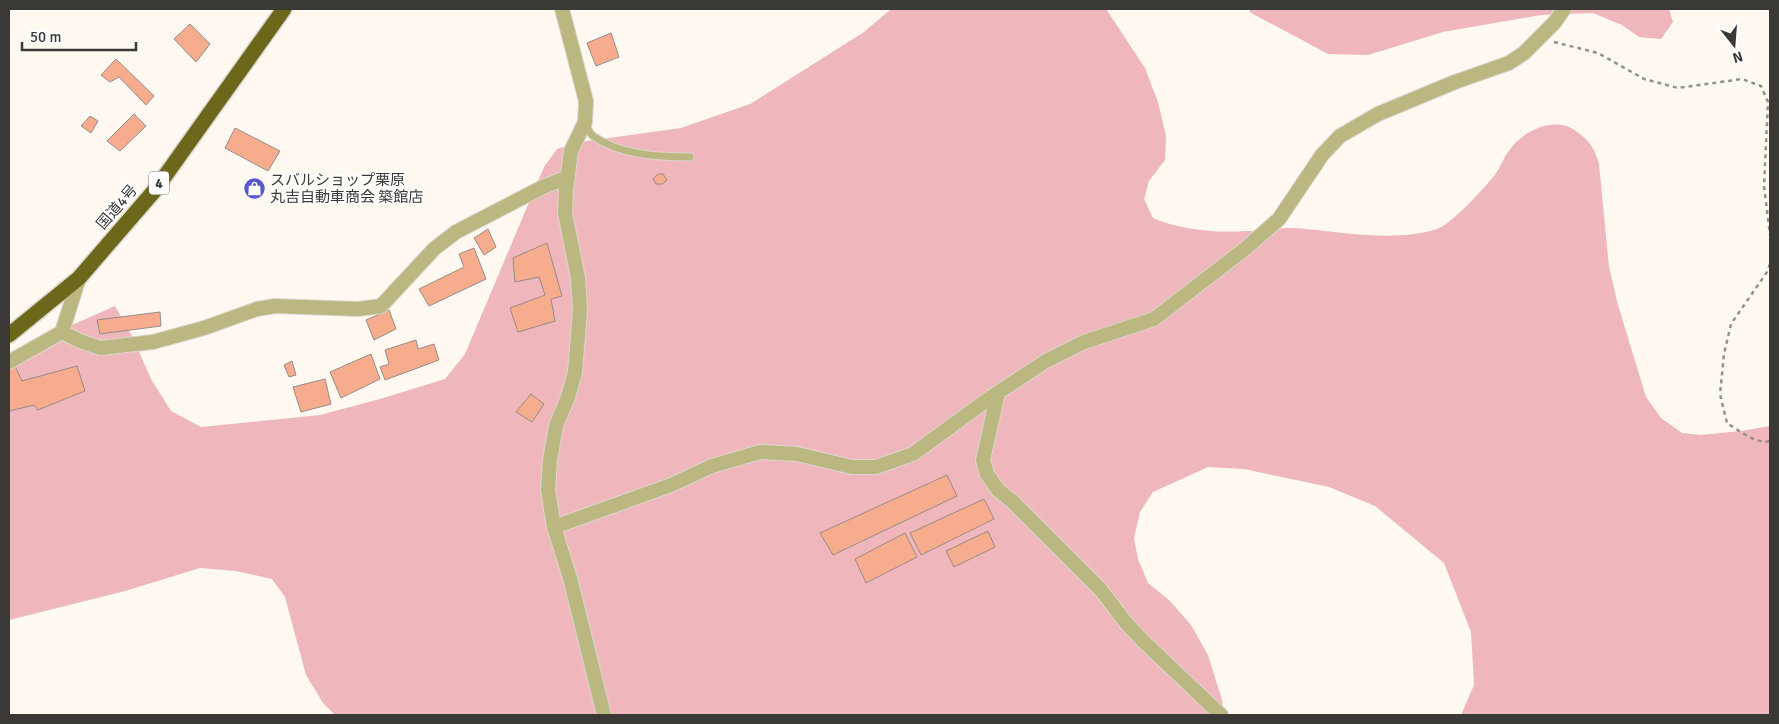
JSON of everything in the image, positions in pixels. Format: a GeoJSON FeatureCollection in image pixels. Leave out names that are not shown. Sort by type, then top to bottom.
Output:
{"type":"FeatureCollection","features":[{"type":"Feature","properties":{"kind":"highway","name":"国道4号"},"geometry":{"type":"LineString","coordinates":[[9,335],[79,278],[155,190],[284,9]]}},
{"type":"Feature","properties":{"kind":"street"},"geometry":{"type":"LineString","coordinates":[[562,9],[586,101],[585,122],[571,152],[565,213],[578,278],[580,310],[575,372],[568,397],[556,426],[550,460],[548,490],[554,527],[570,578],[604,715]]}},
{"type":"Feature","properties":{"kind":"street"},"geometry":{"type":"LineString","coordinates":[[554,527],[671,485],[712,466],[760,452],[797,454],[852,467],[876,467],[913,454],[1046,361],[1084,342],[1154,319],[1246,248],[1279,219],[1322,155],[1340,136],[1378,114],[1524,54],[1554,23],[1564,9]]}},
{"type":"Feature","properties":{"kind":"street"},"geometry":{"type":"LineString","coordinates":[[62,332],[100,348],[153,342],[204,328],[257,309],[275,306],[358,309],[381,306],[434,249],[456,232],[543,187],[568,177]]}},
{"type":"Feature","properties":{"kind":"street"},"geometry":{"type":"LineString","coordinates":[[9,362],[62,332],[79,278]]}},
{"type":"Feature","properties":{"kind":"street"},"geometry":{"type":"LineString","coordinates":[[998,393],[983,460],[988,474],[998,490],[1012,501],[1100,590],[1142,640],[1221,715]]}},
{"type":"Feature","properties":{"kind":"lane"},"geometry":{"type":"LineString","coordinates":[[585,122],[592,135],[623,151],[666,157],[690,157]]}},
{"type":"Feature","properties":{"kind":"path"},"geometry":{"type":"LineString","coordinates":[[1538,39],[1598,53],[1644,79],[1678,88],[1742,79],[1761,86],[1768,102],[1764,186],[1770,235]]}},
{"type":"Feature","properties":{"kind":"path"},"geometry":{"type":"LineString","coordinates":[[1770,264],[1731,324],[1724,354],[1720,394],[1727,423],[1754,438],[1766,442],[1770,441]]}},
{"type":"Feature","properties":{"kind":"shaded area"},"geometry":{"type":"Polygon","coordinates":[[[891,9],[1106,9],[1145,68],[1158,102],[1166,136],[1165,160],[1149,181],[1144,199],[1153,218],[1187,228],[1222,232],[1295,228],[1381,236],[1410,235],[1437,229],[1451,221],[1476,196],[1495,175],[1513,145],[1528,133],[1537,128],[1555,124],[1564,125],[1583,136],[1593,148],[1599,164],[1609,267],[1618,305],[1646,397],[1661,418],[1682,433],[1701,435],[1770,426],[1770,715],[1461,715],[1474,685],[1471,632],[1444,563],[1375,506],[1329,487],[1244,469],[1208,467],[1153,492],[1140,512],[1134,538],[1138,559],[1148,583],[1170,601],[1191,625],[1208,655],[1222,700],[1224,715],[335,715],[323,703],[306,675],[285,597],[272,579],[236,571],[200,568],[125,591],[9,620],[9,353],[115,306],[132,336],[151,379],[171,411],[201,427],[320,415],[445,379],[465,354],[544,167],[557,149],[580,142],[681,128],[750,104],[864,32],[891,9]]]}},
{"type":"Feature","properties":{"kind":"shaded area"},"geometry":{"type":"Polygon","coordinates":[[[1249,9],[1669,9],[1673,22],[1661,39],[1639,37],[1622,25],[1593,13],[1541,15],[1443,32],[1368,55],[1328,54],[1251,13],[1249,9]]]}},
{"type":"Feature","properties":{"kind":"building"},"geometry":{"type":"Polygon","coordinates":[[[190,24],[210,44],[196,62],[174,39],[190,24]]]}},
{"type":"Feature","properties":{"kind":"building"},"geometry":{"type":"Polygon","coordinates":[[[611,33],[619,57],[596,66],[587,43],[611,33]]]}},
{"type":"Feature","properties":{"kind":"building"},"geometry":{"type":"Polygon","coordinates":[[[116,59],[154,96],[146,105],[119,77],[110,82],[101,75],[116,59]]]}},
{"type":"Feature","properties":{"kind":"building"},"geometry":{"type":"Polygon","coordinates":[[[134,114],[146,126],[120,151],[107,141],[134,114]]]}},
{"type":"Feature","properties":{"kind":"building"},"geometry":{"type":"Polygon","coordinates":[[[90,116],[98,121],[91,133],[81,126],[90,116]]]}},
{"type":"Feature","properties":{"kind":"building"},"geometry":{"type":"Polygon","coordinates":[[[235,128],[280,151],[268,171],[225,148],[235,128]]]}},
{"type":"Feature","properties":{"kind":"building"},"geometry":{"type":"Polygon","coordinates":[[[658,174],[663,174],[667,180],[663,184],[656,184],[653,179],[658,174]]]}},
{"type":"Feature","properties":{"kind":"building"},"geometry":{"type":"Polygon","coordinates":[[[488,229],[496,247],[484,255],[474,238],[488,229]]]}},
{"type":"Feature","properties":{"kind":"building"},"geometry":{"type":"Polygon","coordinates":[[[547,243],[562,296],[551,299],[555,321],[518,332],[510,308],[545,295],[539,277],[515,282],[513,258],[547,243]]]}},
{"type":"Feature","properties":{"kind":"building"},"geometry":{"type":"Polygon","coordinates":[[[474,248],[486,279],[429,306],[419,289],[464,267],[459,254],[474,248]]]}},
{"type":"Feature","properties":{"kind":"building"},"geometry":{"type":"Polygon","coordinates":[[[389,310],[396,329],[374,340],[366,320],[389,310]]]}},
{"type":"Feature","properties":{"kind":"building"},"geometry":{"type":"Polygon","coordinates":[[[160,312],[161,326],[100,334],[97,320],[160,312]]]}},
{"type":"Feature","properties":{"kind":"building"},"geometry":{"type":"Polygon","coordinates":[[[416,340],[418,349],[434,344],[439,360],[385,380],[380,367],[389,364],[385,350],[416,340]]]}},
{"type":"Feature","properties":{"kind":"building"},"geometry":{"type":"Polygon","coordinates":[[[371,354],[380,379],[341,398],[330,372],[371,354]]]}},
{"type":"Feature","properties":{"kind":"building"},"geometry":{"type":"Polygon","coordinates":[[[292,361],[296,375],[289,377],[284,365],[292,361]]]}},
{"type":"Feature","properties":{"kind":"building"},"geometry":{"type":"Polygon","coordinates":[[[14,364],[22,381],[77,366],[85,391],[38,410],[34,405],[9,411],[9,371],[14,364]]]}},
{"type":"Feature","properties":{"kind":"building"},"geometry":{"type":"Polygon","coordinates":[[[325,379],[331,404],[301,412],[293,387],[325,379]]]}},
{"type":"Feature","properties":{"kind":"building"},"geometry":{"type":"Polygon","coordinates":[[[531,394],[544,404],[532,422],[516,412],[531,394]]]}},
{"type":"Feature","properties":{"kind":"building"},"geometry":{"type":"Polygon","coordinates":[[[947,475],[957,496],[833,555],[820,533],[947,475]]]}},
{"type":"Feature","properties":{"kind":"building"},"geometry":{"type":"Polygon","coordinates":[[[984,499],[994,519],[921,555],[910,533],[984,499]]]}},
{"type":"Feature","properties":{"kind":"building"},"geometry":{"type":"Polygon","coordinates":[[[988,531],[995,547],[954,567],[946,551],[988,531]]]}},
{"type":"Feature","properties":{"kind":"building"},"geometry":{"type":"Polygon","coordinates":[[[905,533],[917,557],[866,583],[855,559],[905,533]]]}},
{"type":"Feature","properties":{"kind":"place","name":"スバルショップ栗原 丸吉自動車商会 築館店"},"geometry":{"type":"Point","coordinates":[254,189]}}]}
